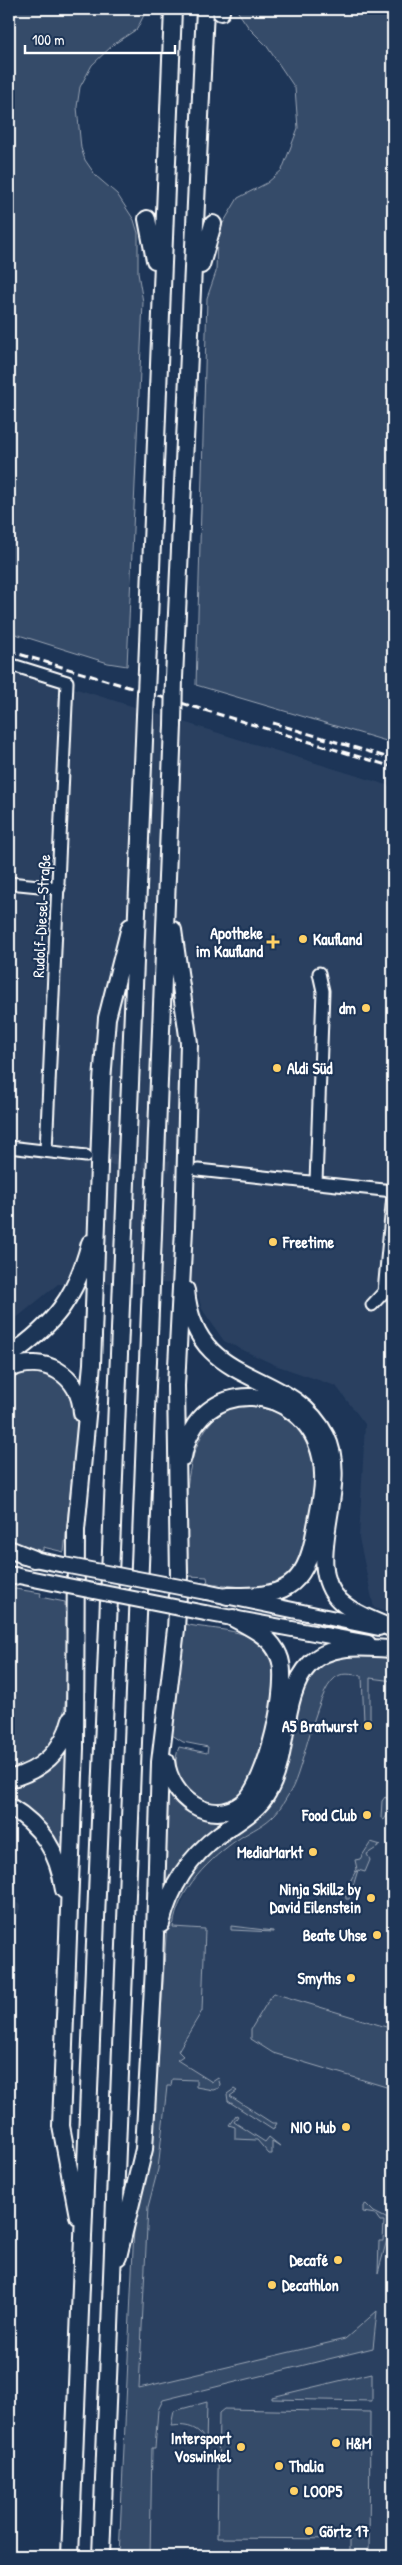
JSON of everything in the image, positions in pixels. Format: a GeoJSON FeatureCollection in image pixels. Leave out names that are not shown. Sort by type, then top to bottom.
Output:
{"type":"FeatureCollection","features":[{"type":"Feature","properties":{"kind":"highway"},"geometry":{"type":"LineString","coordinates":[[70,2556],[173,9]]}},
{"type":"Feature","properties":{"kind":"highway"},"geometry":{"type":"LineString","coordinates":[[101,2556],[168,882],[174,678],[205,9]]}},
{"type":"Feature","properties":{"kind":"highway"},"geometry":{"type":"LineString","coordinates":[[147,218],[152,238],[161,312]]}},
{"type":"Feature","properties":{"kind":"highway"},"geometry":{"type":"LineString","coordinates":[[193,293],[213,224]]}},
{"type":"Feature","properties":{"kind":"highway"},"geometry":{"type":"LineString","coordinates":[[111,2281],[130,2216],[144,2149],[154,1968],[160,1762],[178,1599],[176,1386],[184,1229],[189,1043],[168,882]]}},
{"type":"Feature","properties":{"kind":"highway"},"geometry":{"type":"LineString","coordinates":[[83,2241],[61,2126],[69,1930],[75,1700],[76,1530],[92,1364],[98,1189],[107,1018],[138,898]]}},
{"type":"Feature","properties":{"kind":"highway"},"geometry":{"type":"LineString","coordinates":[[9,1356],[53,1321],[73,1292],[90,1243],[98,1189]]}},
{"type":"Feature","properties":{"kind":"highway"},"geometry":{"type":"LineString","coordinates":[[184,1229],[188,1305],[205,1342],[230,1366],[297,1401],[319,1423],[327,1437],[333,1457],[334,1484],[325,1546],[324,1569],[333,1593],[355,1612],[393,1630]]}},
{"type":"Feature","properties":{"kind":"highway"},"geometry":{"type":"LineString","coordinates":[[9,1369],[21,1364],[42,1364],[59,1371],[72,1382],[82,1406],[82,1464]]}},
{"type":"Feature","properties":{"kind":"highway"},"geometry":{"type":"LineString","coordinates":[[177,1494],[184,1446],[193,1426],[206,1411],[229,1398],[253,1397],[282,1405],[300,1419],[316,1442],[323,1468],[322,1488],[308,1562],[291,1585],[277,1593],[260,1596],[228,1596]]}},
{"type":"Feature","properties":{"kind":"highway"},"geometry":{"type":"LineString","coordinates":[[9,1548],[34,1559]]}},
{"type":"Feature","properties":{"kind":"highway"},"geometry":{"type":"LineString","coordinates":[[167,1710],[166,1762],[169,1779],[177,1792],[188,1803],[206,1811],[225,1811],[243,1804],[257,1787],[265,1771],[281,1696],[283,1676],[279,1655],[269,1640],[233,1618]]}},
{"type":"Feature","properties":{"kind":"highway"},"geometry":{"type":"LineString","coordinates":[[154,1968],[165,1910],[181,1876],[207,1845],[256,1807],[269,1791],[276,1773],[294,1695],[303,1672],[316,1658],[331,1651],[360,1648],[393,1648]]}},
{"type":"Feature","properties":{"kind":"highway"},"geometry":{"type":"LineString","coordinates":[[9,1779],[27,1774],[46,1763],[65,1736],[75,1700]]}},
{"type":"Feature","properties":{"kind":"highway"},"geometry":{"type":"LineString","coordinates":[[9,1806],[28,1818],[53,1850],[62,1877],[69,1930]]}},
{"type":"Feature","properties":{"kind":"main road"},"geometry":{"type":"LineString","coordinates":[[9,1554],[393,1630]]}},
{"type":"Feature","properties":{"kind":"main road"},"geometry":{"type":"LineString","coordinates":[[11,1575],[393,1648]]}},
{"type":"Feature","properties":{"kind":"street","name":"Rudolf-Diesel-Straße"},"geometry":{"type":"LineString","coordinates":[[9,664],[67,682],[60,888],[46,1151]]}},
{"type":"Feature","properties":{"kind":"street"},"geometry":{"type":"LineString","coordinates":[[9,883],[60,888]]}},
{"type":"Feature","properties":{"kind":"street"},"geometry":{"type":"LineString","coordinates":[[316,1182],[323,991],[319,973]]}},
{"type":"Feature","properties":{"kind":"street"},"geometry":{"type":"LineString","coordinates":[[9,1147],[86,1156]]}},
{"type":"Feature","properties":{"kind":"street"},"geometry":{"type":"LineString","coordinates":[[198,1170],[393,1191]]}},
{"type":"Feature","properties":{"kind":"street"},"geometry":{"type":"LineString","coordinates":[[372,1305],[384,1292],[393,1196]]}},
{"type":"Feature","properties":{"kind":"shaded area"},"geometry":{"type":"Polygon","coordinates":[[[9,9],[147,9],[137,29],[114,44],[92,65],[80,87],[77,107],[81,148],[85,160],[96,176],[117,194],[134,220],[138,233],[138,273],[143,302],[127,666],[108,663],[9,632],[9,9]]]}},
{"type":"Feature","properties":{"kind":"shaded area"},"geometry":{"type":"Polygon","coordinates":[[[236,9],[393,9],[393,743],[196,685],[207,298],[216,272],[217,235],[238,198],[267,183],[282,170],[298,128],[295,88],[266,45],[249,28],[236,9]]]}},
{"type":"Feature","properties":{"kind":"shaded area"},"geometry":{"type":"Polygon","coordinates":[[[9,668],[393,787],[393,1612],[374,1608],[359,1538],[365,1424],[336,1386],[275,1365],[224,1341],[202,1309],[194,1283],[58,1284],[9,1324],[9,668]]]}},
{"type":"Feature","properties":{"kind":"shaded area"},"geometry":{"type":"Polygon","coordinates":[[[24,1370],[49,1372],[61,1379],[75,1404],[77,1430],[64,1552],[43,1547],[43,1551],[9,1542],[9,1376],[24,1370]]]}},
{"type":"Feature","properties":{"kind":"shaded area"},"geometry":{"type":"Polygon","coordinates":[[[252,1405],[276,1412],[300,1430],[315,1462],[314,1494],[301,1560],[290,1576],[277,1585],[259,1589],[208,1583],[207,1577],[189,1576],[186,1532],[188,1483],[192,1460],[200,1439],[212,1421],[229,1407],[252,1405]]]}},
{"type":"Feature","properties":{"kind":"shaded area"},"geometry":{"type":"Polygon","coordinates":[[[9,1588],[41,1593],[40,1597],[65,1602],[67,1666],[63,1714],[57,1735],[47,1752],[32,1764],[10,1770],[9,1588]]]}},
{"type":"Feature","properties":{"kind":"shaded area"},"geometry":{"type":"Polygon","coordinates":[[[185,1624],[227,1630],[248,1636],[266,1648],[272,1658],[275,1687],[267,1737],[260,1763],[242,1797],[231,1801],[216,1803],[194,1796],[187,1790],[178,1774],[176,1756],[179,1747],[207,1753],[208,1747],[183,1742],[172,1735],[185,1624]]]}},
{"type":"Feature","properties":{"kind":"shaded area"},"geometry":{"type":"Polygon","coordinates":[[[357,1653],[393,1659],[393,1681],[370,1678],[370,1721],[364,1721],[362,1676],[342,1674],[332,1681],[324,1693],[301,1765],[290,1792],[281,1807],[267,1821],[229,1846],[207,1865],[188,1887],[176,1913],[173,1927],[205,1929],[202,2011],[178,2051],[183,2056],[177,2060],[212,2082],[218,2078],[220,2084],[219,2088],[213,2090],[196,2087],[196,2080],[172,2079],[171,2086],[167,2086],[158,2169],[148,2207],[139,2388],[345,2339],[377,2311],[373,2348],[163,2400],[158,2410],[155,2448],[152,2448],[150,2556],[119,2556],[134,2228],[156,2089],[167,1921],[186,1878],[218,1841],[300,1697],[308,1677],[329,1658],[357,1653]]]}},
{"type":"Feature","properties":{"kind":"shaded area"},"geometry":{"type":"Polygon","coordinates":[[[344,1674],[393,1681],[393,2224],[389,2238],[393,2239],[393,2556],[136,2556],[139,2388],[148,2207],[158,2169],[170,2060],[183,2056],[178,2051],[202,2011],[205,1929],[172,1927],[189,1887],[204,1868],[220,1853],[274,1816],[324,1690],[334,1678],[344,1674]]]}},
{"type":"Feature","properties":{"kind":"shaded area"},"geometry":{"type":"Polygon","coordinates":[[[67,1751],[63,1853],[58,1853],[9,1799],[9,1785],[47,1769],[67,1751]]]}},
{"type":"Feature","properties":{"kind":"shaded area"},"geometry":{"type":"Polygon","coordinates":[[[166,1785],[176,1799],[243,1811],[162,1904],[166,1785]]]}},
{"type":"Feature","properties":{"kind":"shaded area"},"geometry":{"type":"Polygon","coordinates":[[[385,1797],[392,1802],[393,1800],[393,1806],[384,1820],[381,1818],[382,1801],[385,1797]]]}},
{"type":"Feature","properties":{"kind":"shaded area"},"geometry":{"type":"Polygon","coordinates":[[[371,1842],[381,1845],[367,1854],[370,1860],[365,1872],[358,1870],[349,1899],[346,1899],[345,1890],[357,1869],[355,1860],[360,1859],[371,1842]]]}},
{"type":"Feature","properties":{"kind":"shaded area"},"geometry":{"type":"Polygon","coordinates":[[[9,1899],[21,1905],[9,1941],[9,1899]]]}},
{"type":"Feature","properties":{"kind":"shaded area"},"geometry":{"type":"Polygon","coordinates":[[[231,1926],[273,1931],[273,1932],[231,1930],[231,1926]]]}},
{"type":"Feature","properties":{"kind":"shaded area"},"geometry":{"type":"Polygon","coordinates":[[[273,1993],[393,2029],[393,2089],[273,2053],[251,2039],[251,2029],[273,1993]]]}},
{"type":"Feature","properties":{"kind":"shaded area"},"geometry":{"type":"Polygon","coordinates":[[[234,2089],[237,2091],[230,2096],[272,2123],[277,2123],[273,2130],[228,2101],[227,2094],[234,2089]]]}},
{"type":"Feature","properties":{"kind":"shaded area"},"geometry":{"type":"Polygon","coordinates":[[[236,2115],[238,2116],[234,2122],[265,2142],[269,2137],[280,2146],[272,2141],[272,2154],[269,2154],[257,2140],[235,2139],[235,2127],[229,2125],[236,2115]]]}},
{"type":"Feature","properties":{"kind":"shaded area"},"geometry":{"type":"Polygon","coordinates":[[[366,2204],[374,2212],[392,2221],[378,2273],[379,2241],[383,2241],[384,2221],[380,2221],[375,2214],[363,2212],[363,2206],[366,2204]]]}},
{"type":"Feature","properties":{"kind":"shaded area"},"geometry":{"type":"Polygon","coordinates":[[[372,2373],[372,2401],[272,2399],[272,2397],[372,2373]]]}},
{"type":"Feature","properties":{"kind":"shaded area"},"geometry":{"type":"Polygon","coordinates":[[[207,2402],[206,2446],[202,2435],[194,2428],[171,2426],[174,2411],[207,2402]]]}},
{"type":"Feature","properties":{"kind":"shaded area","name":"LOOP5"},"geometry":{"type":"Polygon","coordinates":[[[224,2409],[370,2412],[369,2556],[350,2556],[350,2539],[217,2538],[219,2413],[224,2409]]]}},
{"type":"Feature","properties":{"kind":"tunnel"},"geometry":{"type":"LineString","coordinates":[[93,1157],[191,1169]]}},
{"type":"Feature","properties":{"kind":"railway"},"geometry":{"type":"LineString","coordinates":[[9,651],[393,767]]}},
{"type":"Feature","properties":{"kind":"railway"},"geometry":{"type":"LineString","coordinates":[[273,723],[393,759]]}},
{"type":"Feature","properties":{"kind":"place","name":"Kaufland"},"geometry":{"type":"Point","coordinates":[303,939]}},
{"type":"Feature","properties":{"kind":"place","name":"Apotheke im Kaufland"},"geometry":{"type":"Point","coordinates":[273,942]}},
{"type":"Feature","properties":{"kind":"place","name":"dm"},"geometry":{"type":"Point","coordinates":[366,1008]}},
{"type":"Feature","properties":{"kind":"place","name":"Aldi Süd"},"geometry":{"type":"Point","coordinates":[277,1068]}},
{"type":"Feature","properties":{"kind":"place","name":"Freetime"},"geometry":{"type":"Point","coordinates":[273,1242]}},
{"type":"Feature","properties":{"kind":"place","name":"A5 Bratwurst"},"geometry":{"type":"Point","coordinates":[368,1726]}},
{"type":"Feature","properties":{"kind":"place","name":"Food Club"},"geometry":{"type":"Point","coordinates":[367,1815]}},
{"type":"Feature","properties":{"kind":"place","name":"MediaMarkt"},"geometry":{"type":"Point","coordinates":[313,1852]}},
{"type":"Feature","properties":{"kind":"place","name":"Ninja Skillz by David Eilenstein"},"geometry":{"type":"Point","coordinates":[371,1898]}},
{"type":"Feature","properties":{"kind":"place","name":"Beate Uhse"},"geometry":{"type":"Point","coordinates":[377,1935]}},
{"type":"Feature","properties":{"kind":"place","name":"Smyths"},"geometry":{"type":"Point","coordinates":[351,1978]}},
{"type":"Feature","properties":{"kind":"place","name":"NIO Hub"},"geometry":{"type":"Point","coordinates":[346,2127]}},
{"type":"Feature","properties":{"kind":"place","name":"Decafé"},"geometry":{"type":"Point","coordinates":[338,2260]}},
{"type":"Feature","properties":{"kind":"place","name":"Decathlon"},"geometry":{"type":"Point","coordinates":[272,2285]}},
{"type":"Feature","properties":{"kind":"place","name":"H&M"},"geometry":{"type":"Point","coordinates":[336,2443]}},
{"type":"Feature","properties":{"kind":"place","name":"Intersport Voswinkel"},"geometry":{"type":"Point","coordinates":[241,2447]}},
{"type":"Feature","properties":{"kind":"place","name":"Thalia"},"geometry":{"type":"Point","coordinates":[279,2466]}},
{"type":"Feature","properties":{"kind":"place","name":"LOOP5"},"geometry":{"type":"Point","coordinates":[294,2491]}},
{"type":"Feature","properties":{"kind":"place","name":"Görtz 17"},"geometry":{"type":"Point","coordinates":[309,2531]}}]}
